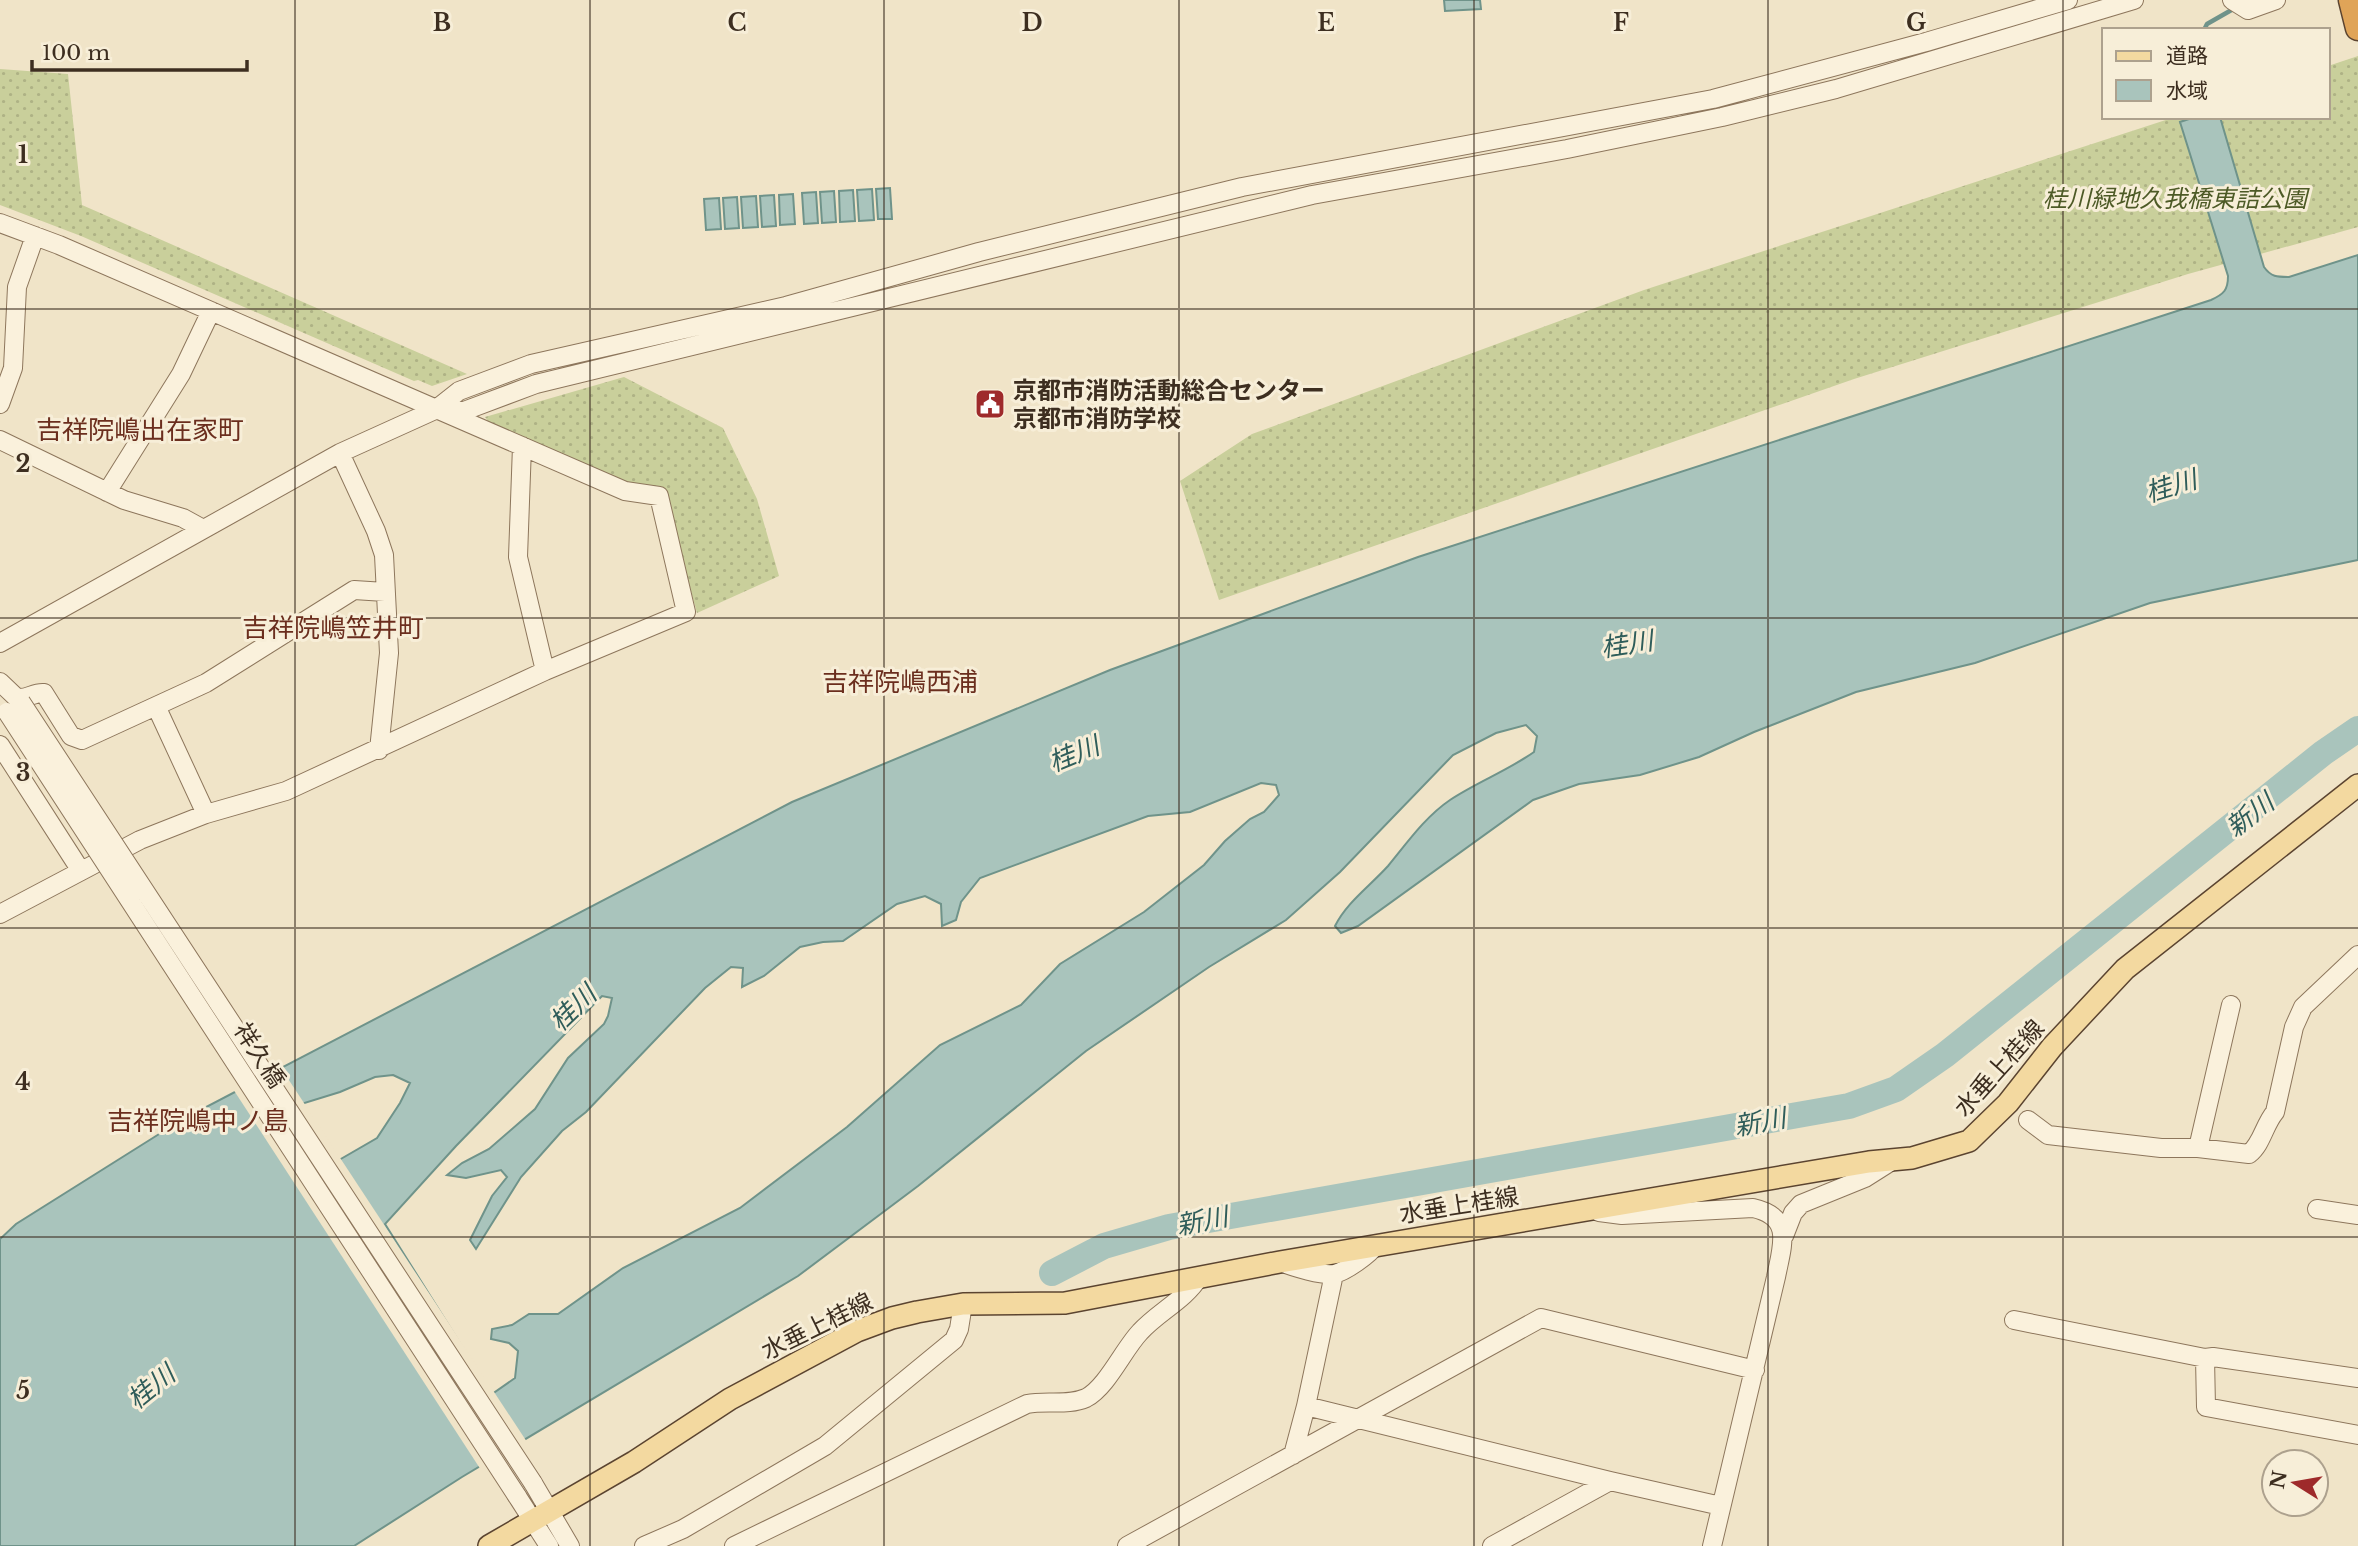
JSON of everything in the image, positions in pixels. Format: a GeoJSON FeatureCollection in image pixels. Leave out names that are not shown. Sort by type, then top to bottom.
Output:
{"type":"FeatureCollection","features":[{"type":"Feature","properties":{"kind":"highway"},"geometry":{"type":"LineString","coordinates":[[2351,0],[2358,28]]}},
{"type":"Feature","properties":{"kind":"main road","name":"水垂上桂線"},"geometry":{"type":"LineString","coordinates":[[489,1546],[634,1462],[730,1399],[858,1331],[917,1311],[963,1304],[1065,1303],[1376,1245],[1912,1158],[1969,1141],[2008,1103],[2052,1047],[2125,969],[2358,785]]}},
{"type":"Feature","properties":{"kind":"street"},"geometry":{"type":"LineString","coordinates":[[0,643],[340,453],[435,410],[459,391],[531,365],[786,306],[979,252],[1242,187],[1713,99],[1926,42],[2068,0]]}},
{"type":"Feature","properties":{"kind":"street"},"geometry":{"type":"LineString","coordinates":[[435,410],[464,411],[536,384],[1312,195],[1567,149],[1722,117],[1836,89],[2134,0]]}},
{"type":"Feature","properties":{"kind":"street"},"geometry":{"type":"LineString","coordinates":[[2232,0],[2248,10],[2276,0]]}},
{"type":"Feature","properties":{"kind":"street"},"geometry":{"type":"LineString","coordinates":[[1563,128],[1567,149]]}},
{"type":"Feature","properties":{"kind":"street"},"geometry":{"type":"LineString","coordinates":[[0,223],[211,311],[625,491],[659,496],[686,612],[545,671],[286,791],[205,814],[140,840],[0,914]]}},
{"type":"Feature","properties":{"kind":"street"},"geometry":{"type":"LineString","coordinates":[[0,404],[13,368],[17,287],[36,236]]}},
{"type":"Feature","properties":{"kind":"street"},"geometry":{"type":"LineString","coordinates":[[107,492],[181,374],[211,311]]}},
{"type":"Feature","properties":{"kind":"street"},"geometry":{"type":"LineString","coordinates":[[0,440],[107,492],[183,519],[203,529]]}},
{"type":"Feature","properties":{"kind":"street"},"geometry":{"type":"LineString","coordinates":[[522,446],[518,557],[545,671]]}},
{"type":"Feature","properties":{"kind":"street"},"geometry":{"type":"LineString","coordinates":[[340,453],[376,531],[384,555],[389,653],[379,750]]}},
{"type":"Feature","properties":{"kind":"street"},"geometry":{"type":"LineString","coordinates":[[0,682],[12,703],[37,692],[44,693],[71,736],[82,740],[206,682],[354,590],[385,592]]}},
{"type":"Feature","properties":{"kind":"street","name":"祥久橋"},"geometry":{"type":"LineString","coordinates":[[12,703],[533,1483],[542,1516]]}},
{"type":"Feature","properties":{"kind":"street","name":"祥久橋"},"geometry":{"type":"LineString","coordinates":[[12,703],[517,1496],[542,1516]]}},
{"type":"Feature","properties":{"kind":"street"},"geometry":{"type":"LineString","coordinates":[[156,706],[205,814]]}},
{"type":"Feature","properties":{"kind":"street"},"geometry":{"type":"LineString","coordinates":[[0,745],[81,872]]}},
{"type":"Feature","properties":{"kind":"street"},"geometry":{"type":"LineString","coordinates":[[2028,1120],[2048,1135],[2161,1148],[2198,1148],[2249,1154],[2256,1149],[2266,1122],[2275,1112],[2294,1027],[2303,1007],[2358,955]]}},
{"type":"Feature","properties":{"kind":"street"},"geometry":{"type":"LineString","coordinates":[[2198,1148],[2231,1005]]}},
{"type":"Feature","properties":{"kind":"street"},"geometry":{"type":"LineString","coordinates":[[1712,1546],[1784,1236],[1793,1213],[1801,1204],[1865,1178],[1895,1160]]}},
{"type":"Feature","properties":{"kind":"street"},"geometry":{"type":"LineString","coordinates":[[1588,1210],[1622,1215],[1753,1208],[1776,1219],[1784,1236]]}},
{"type":"Feature","properties":{"kind":"street"},"geometry":{"type":"LineString","coordinates":[[2317,1209],[2358,1215]]}},
{"type":"Feature","properties":{"kind":"street"},"geometry":{"type":"LineString","coordinates":[[1280,1262],[1334,1274],[1370,1254],[1376,1245]]}},
{"type":"Feature","properties":{"kind":"street"},"geometry":{"type":"LineString","coordinates":[[1293,1455],[1334,1274]]}},
{"type":"Feature","properties":{"kind":"street"},"geometry":{"type":"LineString","coordinates":[[734,1546],[1027,1404],[1043,1401],[1073,1402],[1094,1393],[1140,1332],[1193,1287],[1199,1277]]}},
{"type":"Feature","properties":{"kind":"street"},"geometry":{"type":"LineString","coordinates":[[644,1546],[683,1529],[825,1446],[954,1340],[959,1329],[963,1304]]}},
{"type":"Feature","properties":{"kind":"street"},"geometry":{"type":"LineString","coordinates":[[1127,1546],[1541,1318],[1755,1370]]}},
{"type":"Feature","properties":{"kind":"street"},"geometry":{"type":"LineString","coordinates":[[2014,1320],[2205,1358],[2297,1367],[2358,1378]]}},
{"type":"Feature","properties":{"kind":"street"},"geometry":{"type":"LineString","coordinates":[[2205,1358],[2206,1407],[2358,1435]]}},
{"type":"Feature","properties":{"kind":"street"},"geometry":{"type":"LineString","coordinates":[[1306,1406],[1721,1506]]}},
{"type":"Feature","properties":{"kind":"street"},"geometry":{"type":"LineString","coordinates":[[1492,1546],[1610,1481]]}},
{"type":"Feature","properties":{"kind":"street"},"geometry":{"type":"LineString","coordinates":[[542,1516],[569,1545]]}},
{"type":"Feature","properties":{"kind":"street"},"geometry":{"type":"LineString","coordinates":[[542,1516],[549,1546]]}},
{"type":"Feature","properties":{"kind":"green space","name":"桂川緑地久我橋東詰公園"},"geometry":{"type":"Polygon","coordinates":[[[2358,56],[2358,227],[2188,274],[1854,379],[1219,600],[1180,481],[1252,434],[1644,290],[2169,119],[2330,119],[2330,65],[2358,56]]]}},
{"type":"Feature","properties":{"kind":"green space"},"geometry":{"type":"Polygon","coordinates":[[[0,69],[68,74],[82,205],[467,374],[432,386],[414,381],[81,236],[0,205],[0,69]]]}},
{"type":"Feature","properties":{"kind":"green space"},"geometry":{"type":"Polygon","coordinates":[[[624,377],[723,428],[757,499],[779,576],[697,613],[663,489],[621,482],[489,423],[485,417],[624,377]]]}},
{"type":"Feature","properties":{"kind":"water"},"geometry":{"type":"Polygon","coordinates":[[[1444,0],[1480,0],[1481,9],[1445,11],[1444,0]]]}},
{"type":"Feature","properties":{"kind":"water","name":"桂川"},"geometry":{"type":"Polygon","coordinates":[[[2189,119],[2221,119],[2264,267],[2269,273],[2289,277],[2358,255],[2358,560],[2150,603],[1975,663],[1856,692],[1699,757],[1640,775],[1579,784],[1533,800],[1358,926],[1341,933],[1335,926],[1346,909],[1388,866],[1432,814],[1450,800],[1534,752],[1537,736],[1526,725],[1496,733],[1453,755],[1340,872],[1286,920],[1209,967],[1086,1051],[918,1186],[798,1276],[462,1477],[354,1546],[0,1546],[0,1239],[16,1224],[183,1119],[792,802],[1110,670],[1418,557],[2211,300],[2226,288],[2228,276],[2180,122],[2189,119]],[[1261,783],[1190,812],[1148,816],[980,878],[961,902],[956,920],[942,926],[941,904],[925,896],[897,904],[843,941],[800,947],[764,976],[742,987],[743,968],[731,967],[705,988],[586,1112],[562,1131],[521,1177],[476,1249],[470,1240],[492,1196],[507,1177],[501,1170],[466,1178],[447,1175],[462,1163],[489,1149],[535,1109],[568,1058],[604,1024],[612,998],[602,996],[456,1146],[385,1224],[492,1394],[515,1378],[518,1351],[509,1343],[491,1339],[492,1329],[512,1325],[529,1314],[558,1314],[623,1268],[740,1208],[847,1127],[940,1045],[1021,1005],[1060,964],[1144,912],[1204,865],[1225,841],[1250,819],[1264,812],[1279,795],[1276,785],[1261,783]],[[393,1075],[375,1077],[301,1104],[339,1160],[377,1138],[410,1083],[393,1075]]]}},
{"type":"Feature","properties":{"kind":"water"},"geometry":{"type":"Polygon","coordinates":[[[890,188],[892,219],[878,219],[876,189],[890,188]]]}},
{"type":"Feature","properties":{"kind":"water"},"geometry":{"type":"Polygon","coordinates":[[[872,189],[874,220],[859,221],[857,190],[872,189]]]}},
{"type":"Feature","properties":{"kind":"water"},"geometry":{"type":"Polygon","coordinates":[[[853,190],[855,221],[840,222],[839,191],[853,190]]]}},
{"type":"Feature","properties":{"kind":"water"},"geometry":{"type":"Polygon","coordinates":[[[834,191],[836,222],[822,223],[820,192],[834,191]]]}},
{"type":"Feature","properties":{"kind":"water"},"geometry":{"type":"Polygon","coordinates":[[[816,192],[818,223],[804,224],[802,193],[816,192]]]}},
{"type":"Feature","properties":{"kind":"water"},"geometry":{"type":"Polygon","coordinates":[[[793,194],[795,224],[780,225],[779,195],[793,194]]]}},
{"type":"Feature","properties":{"kind":"water"},"geometry":{"type":"Polygon","coordinates":[[[774,195],[776,226],[762,227],[760,196],[774,195]]]}},
{"type":"Feature","properties":{"kind":"water"},"geometry":{"type":"Polygon","coordinates":[[[756,196],[758,227],[743,228],[741,197],[756,196]]]}},
{"type":"Feature","properties":{"kind":"water"},"geometry":{"type":"Polygon","coordinates":[[[737,197],[739,228],[725,229],[723,198],[737,197]]]}},
{"type":"Feature","properties":{"kind":"water"},"geometry":{"type":"Polygon","coordinates":[[[719,198],[721,229],[706,230],[704,199],[719,198]]]}},
{"type":"Feature","properties":{"kind":"pier"},"geometry":{"type":"Polygon","coordinates":[[[279,1065],[527,1442],[481,1470],[233,1089],[279,1065]]]}},
{"type":"Feature","properties":{"kind":"waterway"},"geometry":{"type":"LineString","coordinates":[[2205,28],[2207,24],[2235,8]]}},
{"type":"Feature","properties":{"kind":"waterway","name":"新川"},"geometry":{"type":"LineString","coordinates":[[1052,1273],[1104,1246],[1169,1227],[1849,1106],[1896,1089],[1945,1055],[2323,753],[2358,729]]}},
{"type":"Feature","properties":{"kind":"place","name":"京都市消防活動総合センター 京都市消防学校"},"geometry":{"type":"Point","coordinates":[990,404]}},
{"type":"Feature","properties":{"kind":"district","name":"吉祥院嶋出在家町"},"geometry":{"type":"Point","coordinates":[140,430]}},
{"type":"Feature","properties":{"kind":"district","name":"吉祥院嶋笠井町"},"geometry":{"type":"Point","coordinates":[333,628]}},
{"type":"Feature","properties":{"kind":"district","name":"吉祥院嶋西浦"},"geometry":{"type":"Point","coordinates":[900,682]}},
{"type":"Feature","properties":{"kind":"district","name":"吉祥院嶋中ノ島"},"geometry":{"type":"Point","coordinates":[198,1121]}}]}
